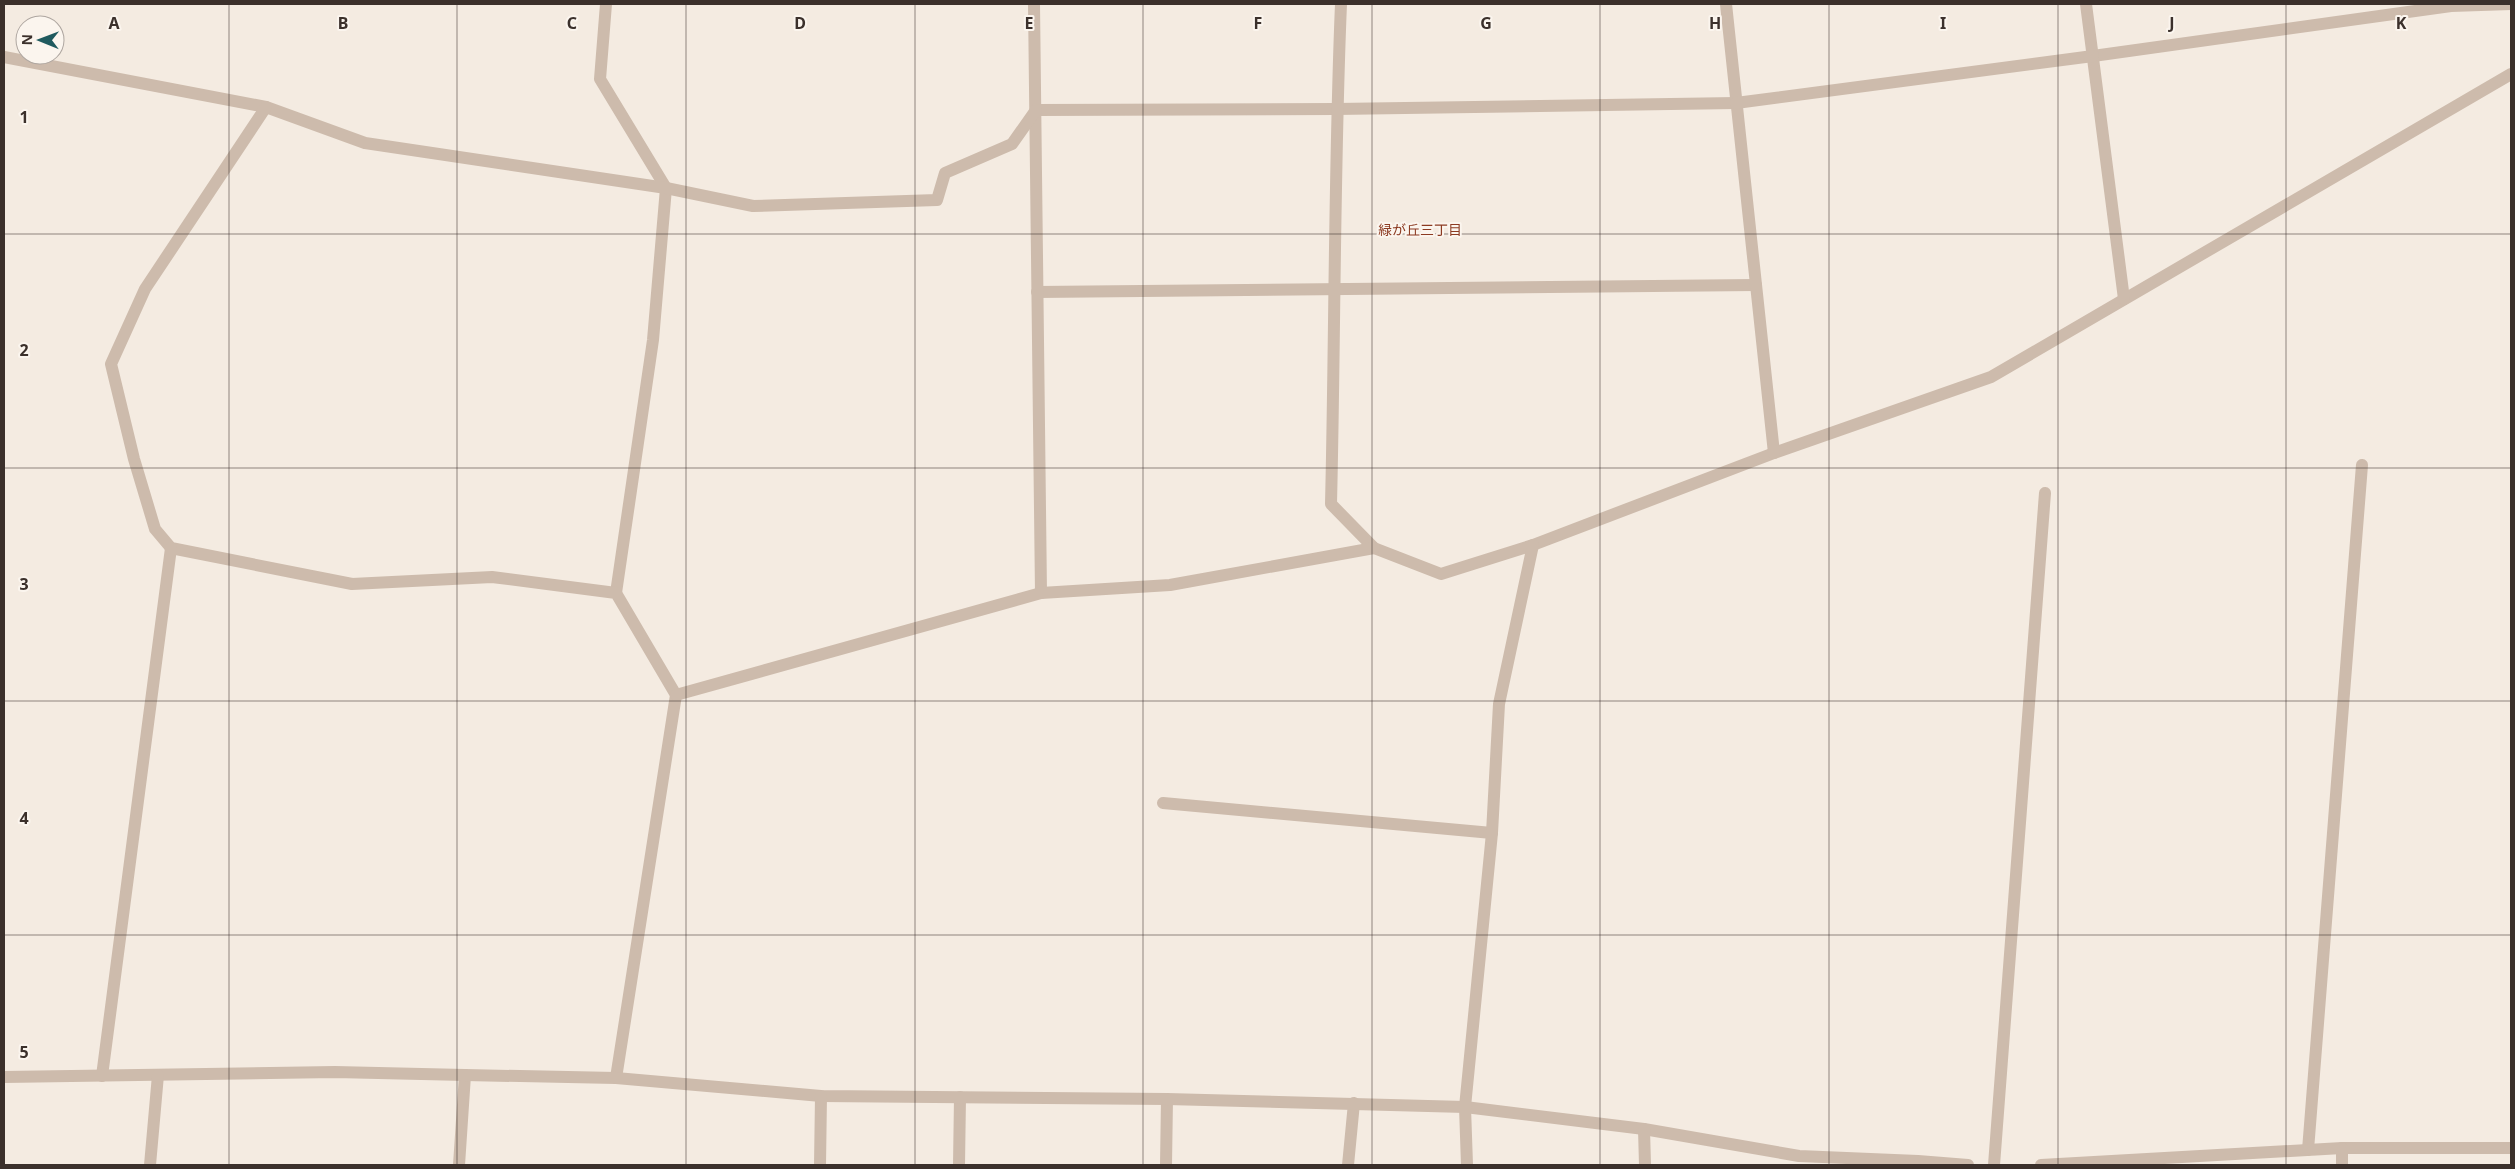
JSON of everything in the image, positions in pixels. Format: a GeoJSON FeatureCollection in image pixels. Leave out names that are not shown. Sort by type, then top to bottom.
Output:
{"type":"FeatureCollection","features":[{"type":"Feature","properties":{"kind":"street"},"geometry":{"type":"LineString","coordinates":[[606,4],[600,78],[666,188],[653,340],[616,593],[676,695],[616,1078]]}},
{"type":"Feature","properties":{"kind":"street"},"geometry":{"type":"LineString","coordinates":[[1034,4],[1041,593]]}},
{"type":"Feature","properties":{"kind":"street"},"geometry":{"type":"LineString","coordinates":[[1340,4],[1336,109],[1336,289],[1332,504],[1374,548],[1441,574],[1533,545],[1774,453],[1991,377],[2511,74]]}},
{"type":"Feature","properties":{"kind":"street"},"geometry":{"type":"LineString","coordinates":[[1726,4],[1774,453]]}},
{"type":"Feature","properties":{"kind":"street"},"geometry":{"type":"LineString","coordinates":[[2086,4],[2124,299]]}},
{"type":"Feature","properties":{"kind":"street"},"geometry":{"type":"LineString","coordinates":[[1036,110],[1336,109],[1736,103],[2451,6],[2511,4]]}},
{"type":"Feature","properties":{"kind":"street"},"geometry":{"type":"LineString","coordinates":[[4,57],[266,107],[365,143],[666,188],[753,206],[938,200],[945,173],[1012,144],[1036,110]]}},
{"type":"Feature","properties":{"kind":"street"},"geometry":{"type":"LineString","coordinates":[[266,107],[145,289],[111,364],[134,459],[155,529],[171,548],[352,584],[492,577],[616,593]]}},
{"type":"Feature","properties":{"kind":"street"},"geometry":{"type":"LineString","coordinates":[[1037,292],[1756,285]]}},
{"type":"Feature","properties":{"kind":"street"},"geometry":{"type":"LineString","coordinates":[[2308,1150],[2362,465]]}},
{"type":"Feature","properties":{"kind":"street"},"geometry":{"type":"LineString","coordinates":[[1994,1165],[2045,493]]}},
{"type":"Feature","properties":{"kind":"street"},"geometry":{"type":"LineString","coordinates":[[1466,1165],[1465,1107],[1492,833],[1499,704],[1533,545]]}},
{"type":"Feature","properties":{"kind":"street"},"geometry":{"type":"LineString","coordinates":[[102,1076],[171,548]]}},
{"type":"Feature","properties":{"kind":"street"},"geometry":{"type":"LineString","coordinates":[[676,695],[1041,593],[1170,585],[1374,548]]}},
{"type":"Feature","properties":{"kind":"street"},"geometry":{"type":"LineString","coordinates":[[1163,803],[1492,833]]}},
{"type":"Feature","properties":{"kind":"street"},"geometry":{"type":"LineString","coordinates":[[4,1077],[335,1072],[616,1078],[821,1096],[1168,1099],[1465,1107],[1644,1128],[1800,1161],[1918,1161],[1968,1165]]}},
{"type":"Feature","properties":{"kind":"street"},"geometry":{"type":"LineString","coordinates":[[150,1165],[158,1075]]}},
{"type":"Feature","properties":{"kind":"street"},"geometry":{"type":"LineString","coordinates":[[459,1165],[465,1075]]}},
{"type":"Feature","properties":{"kind":"street"},"geometry":{"type":"LineString","coordinates":[[820,1165],[821,1096]]}},
{"type":"Feature","properties":{"kind":"street"},"geometry":{"type":"LineString","coordinates":[[958,1165],[960,1097]]}},
{"type":"Feature","properties":{"kind":"street"},"geometry":{"type":"LineString","coordinates":[[1166,1165],[1168,1099]]}},
{"type":"Feature","properties":{"kind":"street"},"geometry":{"type":"LineString","coordinates":[[1348,1165],[1354,1103]]}},
{"type":"Feature","properties":{"kind":"street"},"geometry":{"type":"LineString","coordinates":[[1644,1128],[1645,1165]]}},
{"type":"Feature","properties":{"kind":"street"},"geometry":{"type":"LineString","coordinates":[[2342,1148],[2342,1165]]}},
{"type":"Feature","properties":{"kind":"street"},"geometry":{"type":"LineString","coordinates":[[2041,1165],[2342,1148],[2511,1148]]}},
{"type":"Feature","properties":{"kind":"district","name":"緑が丘三丁目"},"geometry":{"type":"Point","coordinates":[1420,230]}}]}
